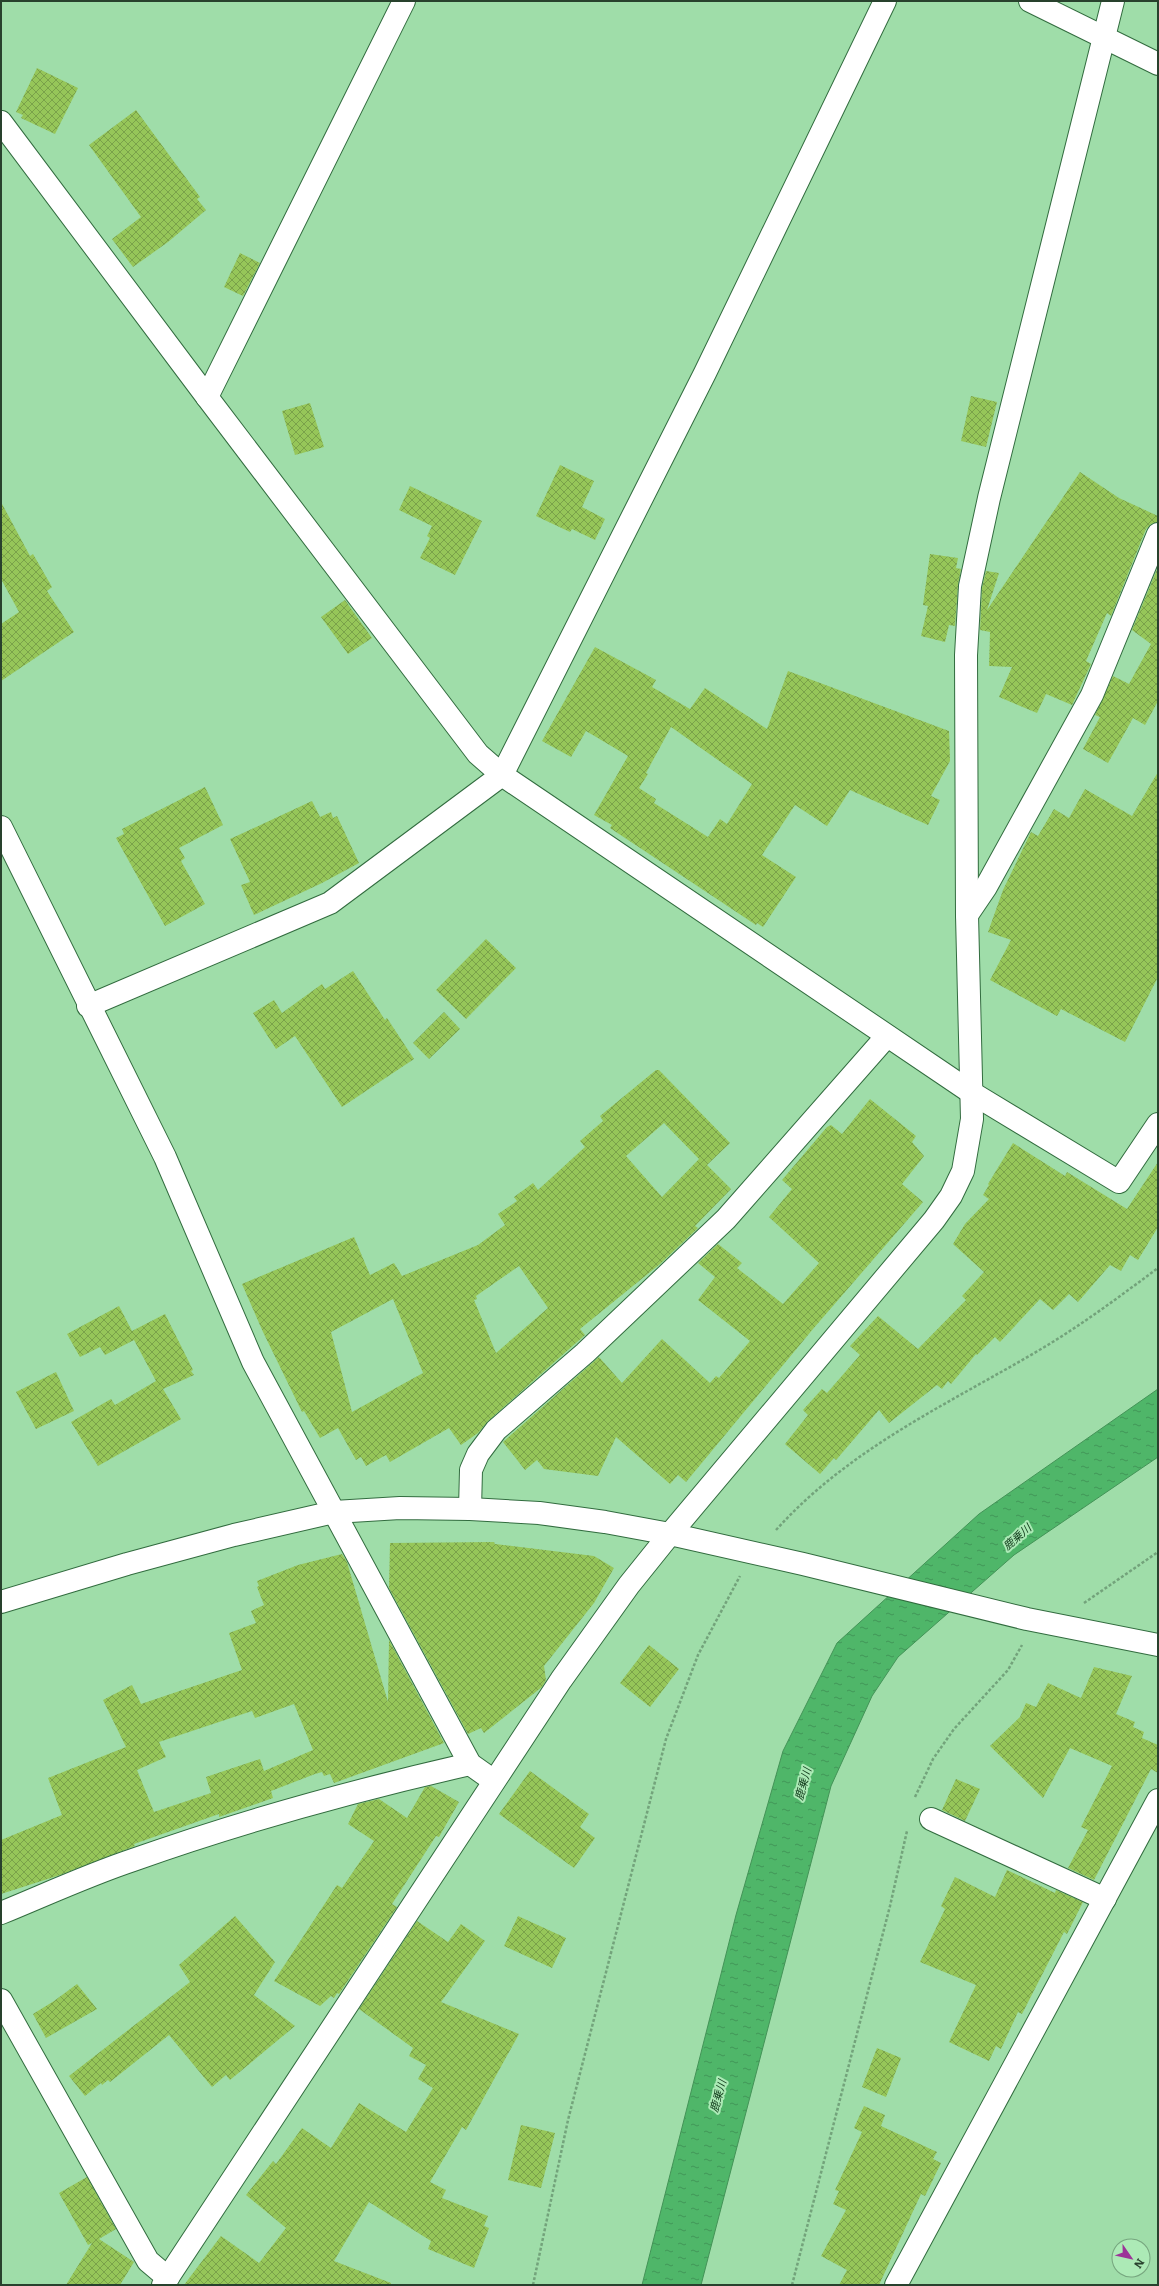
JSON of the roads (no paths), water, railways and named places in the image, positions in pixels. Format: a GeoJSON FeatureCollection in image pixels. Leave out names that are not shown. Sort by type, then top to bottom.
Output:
{"type":"FeatureCollection","features":[{"type":"Feature","properties":{"kind":"street"},"geometry":{"type":"LineString","coordinates":[[207,397],[404,1]]}},
{"type":"Feature","properties":{"kind":"street"},"geometry":{"type":"LineString","coordinates":[[88,1006],[330,903],[502,775],[701,380],[885,1]]}},
{"type":"Feature","properties":{"kind":"street"},"geometry":{"type":"LineString","coordinates":[[1030,1],[1158,64]]}},
{"type":"Feature","properties":{"kind":"street"},"geometry":{"type":"LineString","coordinates":[[1,2000],[148,2261],[166,2282],[561,1680],[630,1585],[670,1534],[934,1220],[951,1196],[963,1171],[969,1145],[972,1119],[967,915],[966,655],[970,586],[989,498],[1113,1]]}},
{"type":"Feature","properties":{"kind":"street"},"geometry":{"type":"LineString","coordinates":[[1,122],[207,397],[478,754],[502,775],[972,1093],[1119,1182],[1158,1124]]}},
{"type":"Feature","properties":{"kind":"street"},"geometry":{"type":"LineString","coordinates":[[967,915],[986,887],[1092,695],[1158,534]]}},
{"type":"Feature","properties":{"kind":"street"},"geometry":{"type":"LineString","coordinates":[[1,827],[88,1006],[165,1157],[253,1362],[470,1764],[494,1781]]}},
{"type":"Feature","properties":{"kind":"street"},"geometry":{"type":"LineString","coordinates":[[470,1509],[471,1470],[478,1454],[496,1430],[584,1353],[726,1219],[887,1036]]}},
{"type":"Feature","properties":{"kind":"street"},"geometry":{"type":"LineString","coordinates":[[1,1602],[127,1564],[234,1535],[334,1512],[400,1508],[470,1509],[539,1513],[605,1522],[670,1534],[803,1564],[1034,1620],[1158,1645]]}},
{"type":"Feature","properties":{"kind":"street"},"geometry":{"type":"LineString","coordinates":[[1,1913],[131,1860],[247,1822],[376,1785],[470,1764]]}},
{"type":"Feature","properties":{"kind":"street"},"geometry":{"type":"LineString","coordinates":[[896,2285],[1158,1800]]}},
{"type":"Feature","properties":{"kind":"street"},"geometry":{"type":"LineString","coordinates":[[931,1820],[1105,1899]]}},
{"type":"Feature","properties":{"kind":"water","name":"鹿乗川"},"geometry":{"type":"Polygon","coordinates":[[[1158,1389],[1158,1457],[1014,1555],[898,1657],[872,1696],[831,1786],[701,2285],[642,2285],[736,1915],[783,1751],[837,1643],[979,1514],[1158,1389]]]}}]}
